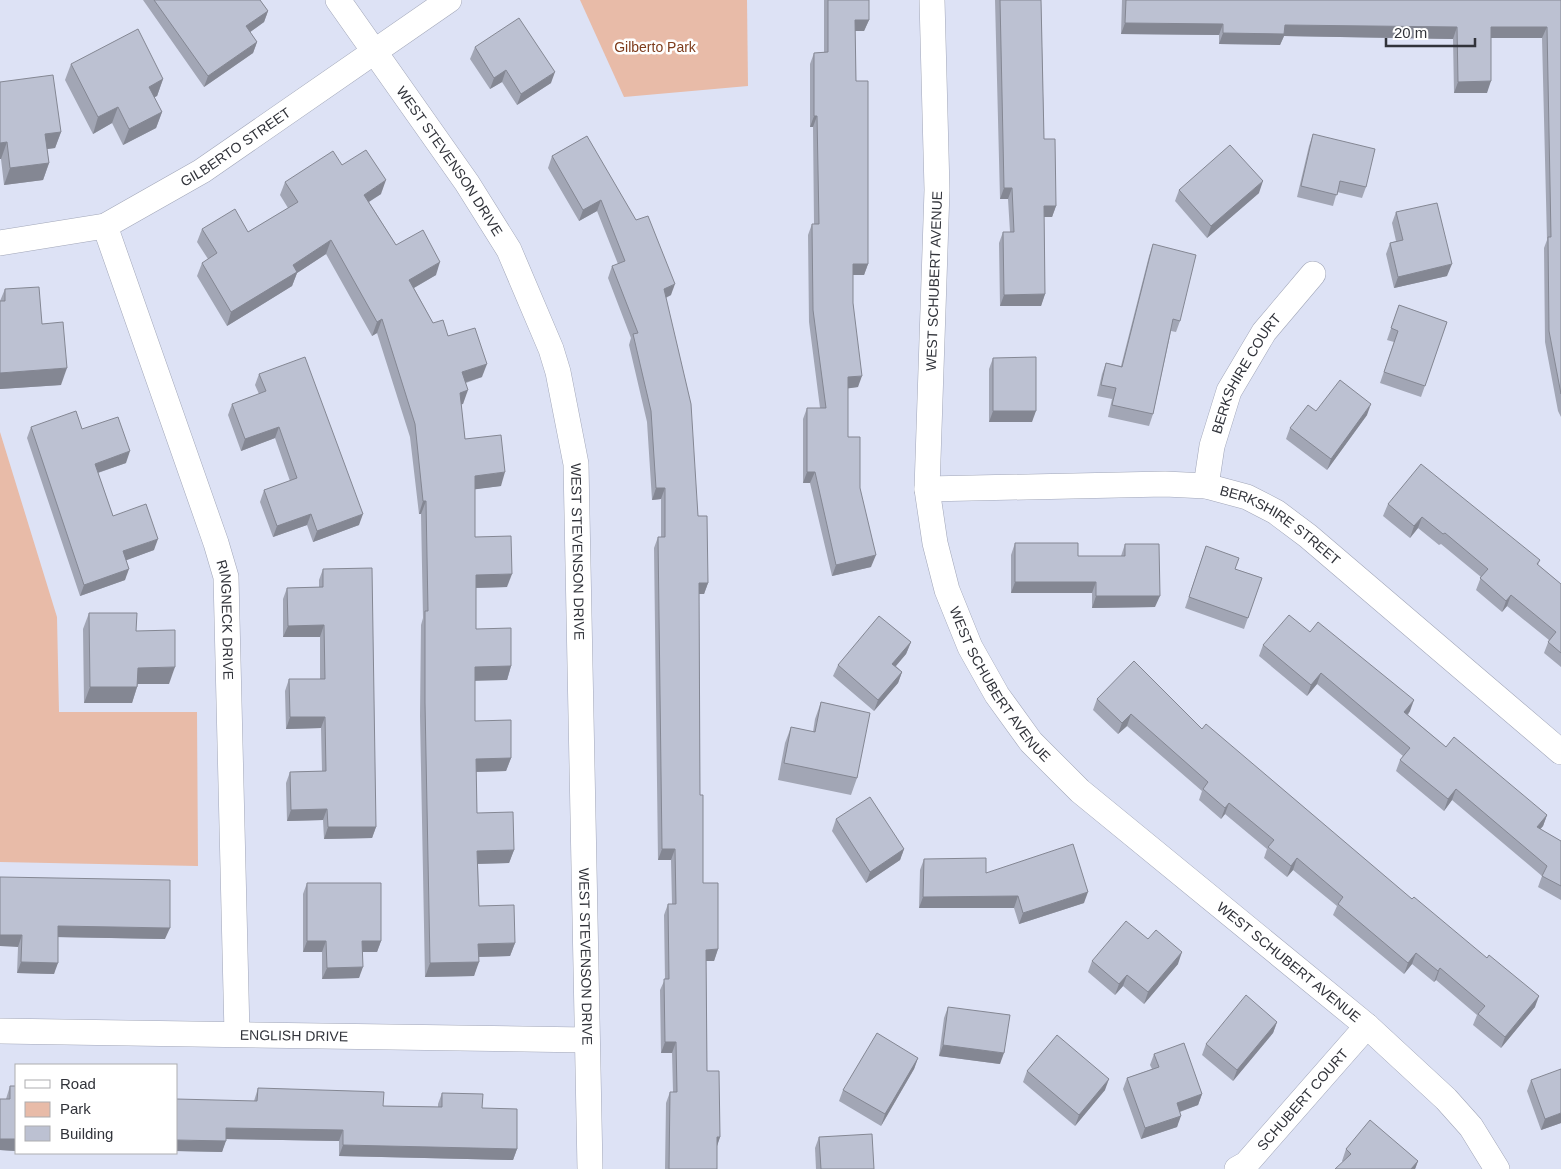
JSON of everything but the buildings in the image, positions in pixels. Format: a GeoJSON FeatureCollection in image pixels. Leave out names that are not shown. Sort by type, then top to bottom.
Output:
{"type":"FeatureCollection","features":[{"type":"Feature","properties":{"kind":"street","name":"WEST STEVENSON DRIVE"},"geometry":{"type":"LineString","coordinates":[[338,0],[467,183],[509,250],[527,288],[558,372],[576,464],[590,1169]]}},
{"type":"Feature","properties":{"kind":"street","name":"GILBERTO STREET"},"geometry":{"type":"LineString","coordinates":[[0,243],[105,226],[202,171],[449,0]]}},
{"type":"Feature","properties":{"kind":"street","name":"WEST SCHUBERT AVENUE"},"geometry":{"type":"LineString","coordinates":[[932,0],[937,190],[927,489],[935,543],[947,590],[970,646],[997,695],[1032,742],[1080,791],[1367,1026],[1446,1099],[1471,1127],[1497,1169]]}},
{"type":"Feature","properties":{"kind":"street","name":"RINGNECK DRIVE"},"geometry":{"type":"LineString","coordinates":[[105,226],[216,543],[226,577],[238,1034]]}},
{"type":"Feature","properties":{"kind":"street","name":"BERKSHIRE COURT"},"geometry":{"type":"LineString","coordinates":[[1206,486],[1212,446],[1229,391],[1264,332],[1313,274]]}},
{"type":"Feature","properties":{"kind":"street","name":"BERKSHIRE STREET"},"geometry":{"type":"LineString","coordinates":[[927,489],[1165,484],[1206,486],[1247,497],[1276,512],[1308,536],[1561,752]]}},
{"type":"Feature","properties":{"kind":"street","name":"SCHUBERT COURT"},"geometry":{"type":"LineString","coordinates":[[1237,1169],[1246,1164],[1367,1026]]}},
{"type":"Feature","properties":{"kind":"street","name":"ENGLISH DRIVE"},"geometry":{"type":"LineString","coordinates":[[0,1030],[587,1040]]}},
{"type":"Feature","properties":{"kind":"green space","name":"Gilberto Park"},"geometry":{"type":"Polygon","coordinates":[[[580,0],[747,0],[748,86],[624,97],[580,0]]]}},
{"type":"Feature","properties":{"kind":"green space"},"geometry":{"type":"Polygon","coordinates":[[[0,432],[57,617],[59,712],[197,712],[198,866],[0,862],[0,432]]]}}]}
